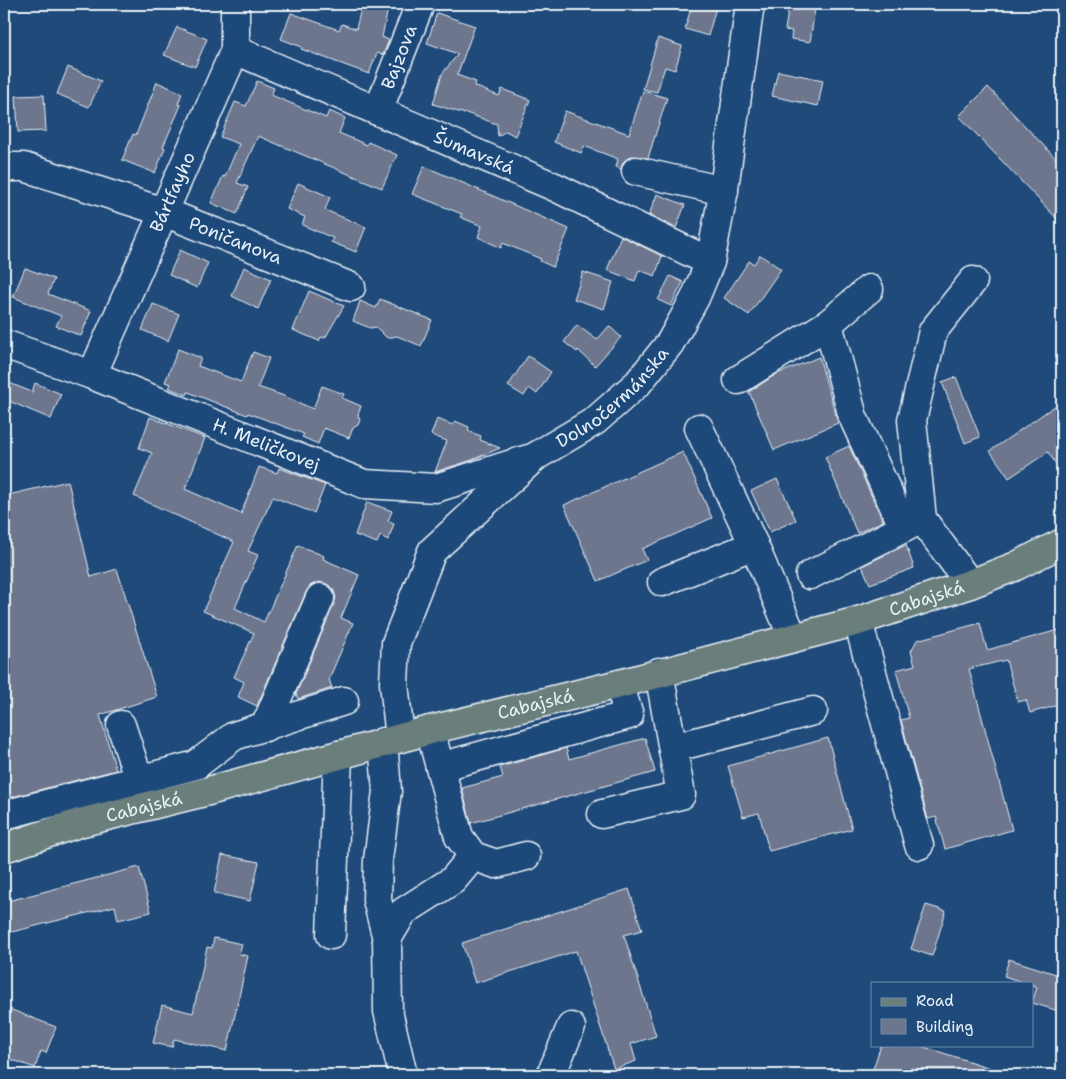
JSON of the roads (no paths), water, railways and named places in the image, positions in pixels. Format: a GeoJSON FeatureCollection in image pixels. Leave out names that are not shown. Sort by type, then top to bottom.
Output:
{"type":"FeatureCollection","features":[{"type":"Feature","properties":{"kind":"main road","name":"Cabajská"},"geometry":{"type":"LineString","coordinates":[[4,848],[79,823],[205,792],[338,754],[619,684],[858,621],[970,584],[1014,567],[1062,543]]}},
{"type":"Feature","properties":{"kind":"street","name":"Bártfayho"},"geometry":{"type":"LineString","coordinates":[[92,375],[235,50],[235,4]]}},
{"type":"Feature","properties":{"kind":"street","name":"Bajzova"},"geometry":{"type":"LineString","coordinates":[[378,112],[420,4]]}},
{"type":"Feature","properties":{"kind":"street","name":"Dolnočermánska"},"geometry":{"type":"LineString","coordinates":[[403,1075],[388,1012],[387,939],[377,900],[378,860],[387,791],[391,740],[396,643],[432,551],[536,456],[595,421],[638,383],[670,342],[695,298],[710,262],[725,184],[750,4]]}},
{"type":"Feature","properties":{"kind":"street","name":"Šumavská"},"geometry":{"type":"LineString","coordinates":[[235,50],[554,187],[710,262]]}},
{"type":"Feature","properties":{"kind":"street","name":"Poničanova"},"geometry":{"type":"LineString","coordinates":[[4,166],[24,167],[164,212],[351,287]]}},
{"type":"Feature","properties":{"kind":"street"},"geometry":{"type":"LineString","coordinates":[[685,167],[709,174],[725,184]]}},
{"type":"Feature","properties":{"kind":"street"},"geometry":{"type":"LineString","coordinates":[[636,171],[725,184]]}},
{"type":"Feature","properties":{"kind":"street"},"geometry":{"type":"LineString","coordinates":[[913,524],[912,420],[933,331],[973,280]]}},
{"type":"Feature","properties":{"kind":"street"},"geometry":{"type":"LineString","coordinates":[[738,380],[828,324],[869,289]]}},
{"type":"Feature","properties":{"kind":"street"},"geometry":{"type":"LineString","coordinates":[[828,324],[853,417],[913,524],[970,584]]}},
{"type":"Feature","properties":{"kind":"street","name":"H. Meličkovej"},"geometry":{"type":"LineString","coordinates":[[4,344],[92,375],[364,484],[436,488],[536,456]]}},
{"type":"Feature","properties":{"kind":"street"},"geometry":{"type":"LineString","coordinates":[[699,428],[754,545],[793,638]]}},
{"type":"Feature","properties":{"kind":"street"},"geometry":{"type":"LineString","coordinates":[[810,575],[913,524]]}},
{"type":"Feature","properties":{"kind":"street"},"geometry":{"type":"LineString","coordinates":[[662,582],[754,545]]}},
{"type":"Feature","properties":{"kind":"street"},"geometry":{"type":"LineString","coordinates":[[265,726],[320,598]]}},
{"type":"Feature","properties":{"kind":"street"},"geometry":{"type":"LineString","coordinates":[[858,621],[919,845]]}},
{"type":"Feature","properties":{"kind":"street"},"geometry":{"type":"LineString","coordinates":[[602,814],[682,795],[659,672]]}},
{"type":"Feature","properties":{"kind":"street"},"geometry":{"type":"LineString","coordinates":[[440,767],[629,715],[619,684]]}},
{"type":"Feature","properties":{"kind":"street"},"geometry":{"type":"LineString","coordinates":[[4,815],[196,765],[234,736],[344,702]]}},
{"type":"Feature","properties":{"kind":"street"},"geometry":{"type":"LineString","coordinates":[[673,748],[813,711]]}},
{"type":"Feature","properties":{"kind":"street"},"geometry":{"type":"LineString","coordinates":[[121,725],[139,780]]}},
{"type":"Feature","properties":{"kind":"street"},"geometry":{"type":"LineString","coordinates":[[430,730],[459,838],[473,856],[496,864],[526,856]]}},
{"type":"Feature","properties":{"kind":"street"},"geometry":{"type":"LineString","coordinates":[[332,935],[338,754]]}},
{"type":"Feature","properties":{"kind":"street"},"geometry":{"type":"LineString","coordinates":[[387,939],[403,912],[453,880],[473,856]]}},
{"type":"Feature","properties":{"kind":"street"},"geometry":{"type":"LineString","coordinates":[[551,1075],[571,1027]]}}]}
